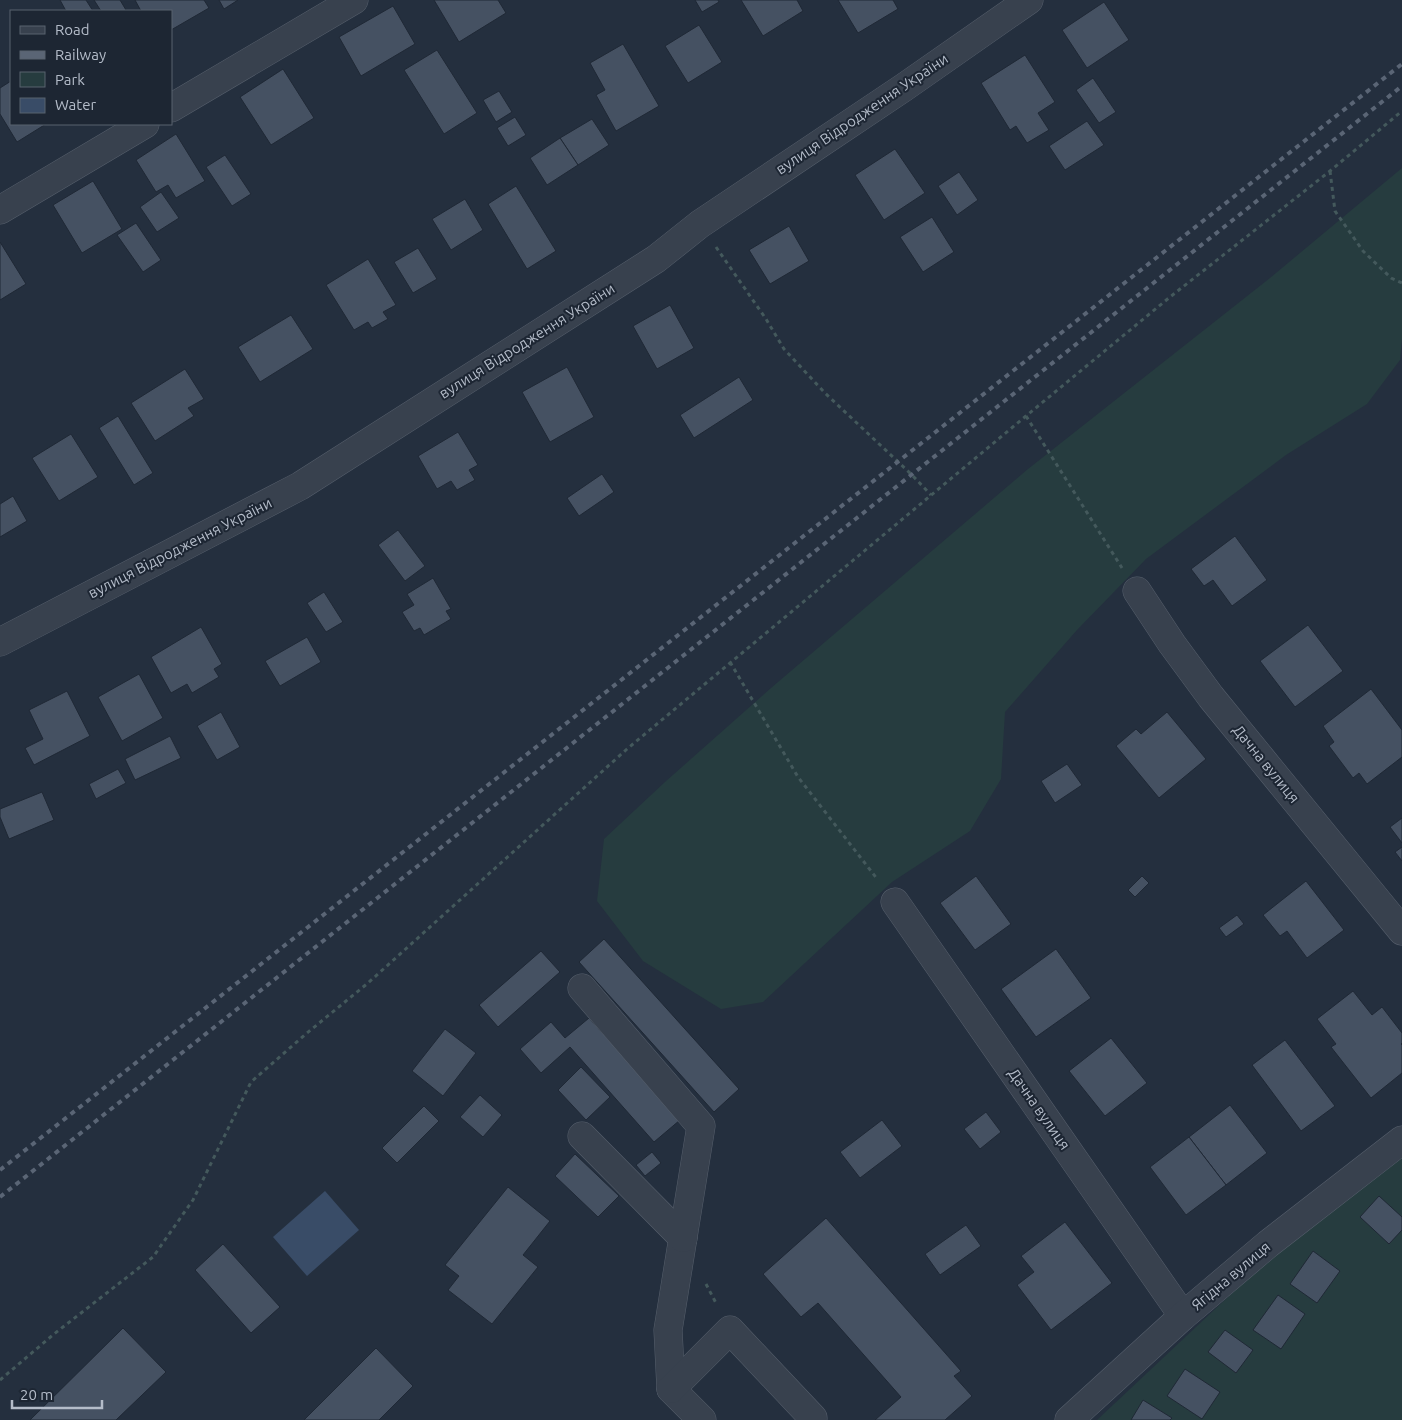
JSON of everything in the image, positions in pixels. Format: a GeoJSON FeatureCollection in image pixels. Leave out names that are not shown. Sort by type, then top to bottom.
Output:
{"type":"FeatureCollection","features":[{"type":"Feature","properties":{"kind":"street"},"geometry":{"type":"LineString","coordinates":[[172,107],[354,0]]}},
{"type":"Feature","properties":{"kind":"street","name":"вулиця Відродження України"},"geometry":{"type":"LineString","coordinates":[[0,642],[300,486],[656,259],[700,224],[1030,0]]}},
{"type":"Feature","properties":{"kind":"street"},"geometry":{"type":"LineString","coordinates":[[0,210],[143,125]]}},
{"type":"Feature","properties":{"kind":"street","name":"Дачна вулиця"},"geometry":{"type":"LineString","coordinates":[[1137,591],[1172,644],[1211,697],[1402,931]]}},
{"type":"Feature","properties":{"kind":"street","name":"Дачна вулиця"},"geometry":{"type":"LineString","coordinates":[[895,902],[1183,1316]]}},
{"type":"Feature","properties":{"kind":"street"},"geometry":{"type":"LineString","coordinates":[[582,988],[701,1126],[668,1330],[672,1389],[702,1420]]}},
{"type":"Feature","properties":{"kind":"street"},"geometry":{"type":"LineString","coordinates":[[582,1136],[683,1238]]}},
{"type":"Feature","properties":{"kind":"street","name":"Ягідна вулиця"},"geometry":{"type":"LineString","coordinates":[[1068,1420],[1183,1316],[1268,1244],[1402,1140]]}},
{"type":"Feature","properties":{"kind":"street"},"geometry":{"type":"LineString","coordinates":[[672,1389],[730,1330],[813,1418],[811,1420]]}},
{"type":"Feature","properties":{"kind":"path"},"geometry":{"type":"LineString","coordinates":[[0,1380],[54,1334],[152,1257],[193,1200],[251,1082],[368,983],[627,749],[730,662],[1170,297],[1330,171],[1402,111]]}},
{"type":"Feature","properties":{"kind":"path"},"geometry":{"type":"LineString","coordinates":[[1330,171],[1335,211],[1363,251],[1392,278],[1402,283]]}},
{"type":"Feature","properties":{"kind":"path"},"geometry":{"type":"LineString","coordinates":[[700,224],[766,319],[784,349],[830,399],[931,495]]}},
{"type":"Feature","properties":{"kind":"path"},"geometry":{"type":"LineString","coordinates":[[1026,416],[1137,591]]}},
{"type":"Feature","properties":{"kind":"path"},"geometry":{"type":"LineString","coordinates":[[730,662],[798,777],[895,902]]}},
{"type":"Feature","properties":{"kind":"green space"},"geometry":{"type":"Polygon","coordinates":[[[1402,168],[1402,339],[1400,360],[1367,404],[1286,455],[1146,559],[1077,630],[1005,712],[1001,779],[970,831],[892,882],[763,1002],[721,1009],[643,961],[597,901],[604,839],[771,688],[1028,469],[1270,278],[1402,168]]]}},
{"type":"Feature","properties":{"kind":"green space"},"geometry":{"type":"Polygon","coordinates":[[[1402,1151],[1402,1420],[1097,1420],[1312,1218],[1402,1151]]]}},
{"type":"Feature","properties":{"kind":"water"},"geometry":{"type":"Polygon","coordinates":[[[325,1191],[359,1230],[307,1276],[273,1237],[325,1191]]]}},
{"type":"Feature","properties":{"kind":"building"},"geometry":{"type":"Polygon","coordinates":[[[60,0],[86,0],[92,10],[65,10],[60,0]]]}},
{"type":"Feature","properties":{"kind":"building"},"geometry":{"type":"Polygon","coordinates":[[[94,0],[120,0],[126,10],[100,10],[94,0]]]}},
{"type":"Feature","properties":{"kind":"building"},"geometry":{"type":"Polygon","coordinates":[[[135,0],[204,0],[209,8],[172,29],[172,10],[140,10],[135,0]]]}},
{"type":"Feature","properties":{"kind":"building"},"geometry":{"type":"Polygon","coordinates":[[[219,0],[238,0],[224,9],[219,0]]]}},
{"type":"Feature","properties":{"kind":"building"},"geometry":{"type":"Polygon","coordinates":[[[434,0],[498,0],[506,13],[459,42],[434,0]]]}},
{"type":"Feature","properties":{"kind":"building"},"geometry":{"type":"Polygon","coordinates":[[[695,0],[718,0],[719,2],[702,12],[695,0]]]}},
{"type":"Feature","properties":{"kind":"building"},"geometry":{"type":"Polygon","coordinates":[[[741,0],[797,0],[803,11],[763,36],[741,0]]]}},
{"type":"Feature","properties":{"kind":"building"},"geometry":{"type":"Polygon","coordinates":[[[838,0],[893,0],[898,9],[858,33],[838,0]]]}},
{"type":"Feature","properties":{"kind":"building"},"geometry":{"type":"Polygon","coordinates":[[[1104,2],[1129,40],[1087,68],[1062,30],[1104,2]]]}},
{"type":"Feature","properties":{"kind":"building"},"geometry":{"type":"Polygon","coordinates":[[[393,6],[415,44],[361,76],[339,37],[393,6]]]}},
{"type":"Feature","properties":{"kind":"building"},"geometry":{"type":"Polygon","coordinates":[[[699,25],[722,62],[688,83],[665,46],[699,25]]]}},
{"type":"Feature","properties":{"kind":"building"},"geometry":{"type":"Polygon","coordinates":[[[623,44],[659,106],[616,131],[596,95],[605,90],[590,63],[623,44]]]}},
{"type":"Feature","properties":{"kind":"building"},"geometry":{"type":"Polygon","coordinates":[[[437,50],[477,113],[444,134],[404,70],[437,50]]]}},
{"type":"Feature","properties":{"kind":"building"},"geometry":{"type":"Polygon","coordinates":[[[1025,55],[1055,102],[1038,113],[1049,130],[1027,143],[1016,126],[1010,130],[981,83],[1025,55]]]}},
{"type":"Feature","properties":{"kind":"building"},"geometry":{"type":"Polygon","coordinates":[[[283,69],[314,118],[271,145],[240,97],[283,69]]]}},
{"type":"Feature","properties":{"kind":"building"},"geometry":{"type":"Polygon","coordinates":[[[1093,78],[1116,112],[1099,123],[1076,90],[1093,78]]]}},
{"type":"Feature","properties":{"kind":"building"},"geometry":{"type":"Polygon","coordinates":[[[10,82],[10,125],[44,125],[17,142],[0,114],[0,88],[10,82]]]}},
{"type":"Feature","properties":{"kind":"building"},"geometry":{"type":"Polygon","coordinates":[[[499,91],[512,112],[496,122],[483,100],[499,91]]]}},
{"type":"Feature","properties":{"kind":"building"},"geometry":{"type":"Polygon","coordinates":[[[515,117],[526,135],[508,146],[497,128],[515,117]]]}},
{"type":"Feature","properties":{"kind":"building"},"geometry":{"type":"Polygon","coordinates":[[[592,119],[609,145],[578,165],[560,138],[592,119]]]}},
{"type":"Feature","properties":{"kind":"building"},"geometry":{"type":"Polygon","coordinates":[[[1087,121],[1104,145],[1065,170],[1049,146],[1087,121]]]}},
{"type":"Feature","properties":{"kind":"building"},"geometry":{"type":"Polygon","coordinates":[[[176,134],[205,181],[176,198],[168,185],[156,192],[136,160],[176,134]]]}},
{"type":"Feature","properties":{"kind":"building"},"geometry":{"type":"Polygon","coordinates":[[[560,138],[578,165],[547,185],[530,158],[560,138]]]}},
{"type":"Feature","properties":{"kind":"building"},"geometry":{"type":"Polygon","coordinates":[[[895,149],[925,193],[884,220],[855,175],[895,149]]]}},
{"type":"Feature","properties":{"kind":"building"},"geometry":{"type":"Polygon","coordinates":[[[225,155],[251,194],[232,206],[206,167],[225,155]]]}},
{"type":"Feature","properties":{"kind":"building"},"geometry":{"type":"Polygon","coordinates":[[[959,172],[978,200],[957,215],[938,186],[959,172]]]}},
{"type":"Feature","properties":{"kind":"building"},"geometry":{"type":"Polygon","coordinates":[[[93,181],[122,229],[82,253],[53,205],[93,181]]]}},
{"type":"Feature","properties":{"kind":"building"},"geometry":{"type":"Polygon","coordinates":[[[516,186],[556,251],[527,269],[488,204],[516,186]]]}},
{"type":"Feature","properties":{"kind":"building"},"geometry":{"type":"Polygon","coordinates":[[[161,192],[179,218],[157,232],[140,207],[161,192]]]}},
{"type":"Feature","properties":{"kind":"building"},"geometry":{"type":"Polygon","coordinates":[[[465,199],[483,230],[451,250],[432,219],[465,199]]]}},
{"type":"Feature","properties":{"kind":"building"},"geometry":{"type":"Polygon","coordinates":[[[932,217],[954,252],[923,272],[900,237],[932,217]]]}},
{"type":"Feature","properties":{"kind":"building"},"geometry":{"type":"Polygon","coordinates":[[[136,223],[161,260],[143,272],[117,235],[136,223]]]}},
{"type":"Feature","properties":{"kind":"building"},"geometry":{"type":"Polygon","coordinates":[[[789,226],[809,261],[770,284],[749,250],[789,226]]]}},
{"type":"Feature","properties":{"kind":"building"},"geometry":{"type":"Polygon","coordinates":[[[0,242],[26,284],[0,300],[0,242]]]}},
{"type":"Feature","properties":{"kind":"building"},"geometry":{"type":"Polygon","coordinates":[[[418,248],[437,279],[413,293],[394,262],[418,248]]]}},
{"type":"Feature","properties":{"kind":"building"},"geometry":{"type":"Polygon","coordinates":[[[368,259],[396,305],[383,312],[388,319],[372,328],[368,322],[354,330],[326,285],[368,259]]]}},
{"type":"Feature","properties":{"kind":"building"},"geometry":{"type":"Polygon","coordinates":[[[670,305],[694,348],[657,369],[633,326],[670,305]]]}},
{"type":"Feature","properties":{"kind":"building"},"geometry":{"type":"Polygon","coordinates":[[[291,315],[313,349],[260,382],[238,347],[291,315]]]}},
{"type":"Feature","properties":{"kind":"building"},"geometry":{"type":"Polygon","coordinates":[[[567,367],[594,417],[550,442],[522,392],[567,367]]]}},
{"type":"Feature","properties":{"kind":"building"},"geometry":{"type":"Polygon","coordinates":[[[185,369],[204,399],[188,408],[194,416],[155,441],[131,403],[185,369]]]}},
{"type":"Feature","properties":{"kind":"building"},"geometry":{"type":"Polygon","coordinates":[[[739,377],[753,400],[694,438],[680,415],[739,377]]]}},
{"type":"Feature","properties":{"kind":"building"},"geometry":{"type":"Polygon","coordinates":[[[118,416],[153,473],[134,485],[99,428],[118,416]]]}},
{"type":"Feature","properties":{"kind":"building"},"geometry":{"type":"Polygon","coordinates":[[[458,432],[478,465],[469,470],[475,480],[457,490],[451,481],[437,489],[418,456],[458,432]]]}},
{"type":"Feature","properties":{"kind":"building"},"geometry":{"type":"Polygon","coordinates":[[[71,434],[98,477],[59,501],[32,458],[71,434]]]}},
{"type":"Feature","properties":{"kind":"building"},"geometry":{"type":"Polygon","coordinates":[[[602,474],[614,492],[579,516],[567,498],[602,474]]]}},
{"type":"Feature","properties":{"kind":"building"},"geometry":{"type":"Polygon","coordinates":[[[13,496],[27,521],[0,537],[0,504],[13,496]]]}},
{"type":"Feature","properties":{"kind":"building"},"geometry":{"type":"Polygon","coordinates":[[[398,530],[425,566],[405,581],[378,545],[398,530]]]}},
{"type":"Feature","properties":{"kind":"building"},"geometry":{"type":"Polygon","coordinates":[[[1235,536],[1267,580],[1232,606],[1213,580],[1204,586],[1191,569],[1235,536]]]}},
{"type":"Feature","properties":{"kind":"building"},"geometry":{"type":"Polygon","coordinates":[[[433,578],[451,609],[446,611],[451,619],[424,635],[420,628],[414,631],[402,612],[414,605],[407,594],[433,578]]]}},
{"type":"Feature","properties":{"kind":"building"},"geometry":{"type":"Polygon","coordinates":[[[324,592],[343,622],[326,632],[307,603],[324,592]]]}},
{"type":"Feature","properties":{"kind":"building"},"geometry":{"type":"Polygon","coordinates":[[[1308,625],[1343,671],[1295,707],[1260,661],[1308,625]]]}},
{"type":"Feature","properties":{"kind":"building"},"geometry":{"type":"Polygon","coordinates":[[[201,627],[222,664],[214,669],[219,677],[192,693],[187,684],[171,693],[151,657],[201,627]]]}},
{"type":"Feature","properties":{"kind":"building"},"geometry":{"type":"Polygon","coordinates":[[[307,637],[321,662],[280,686],[265,661],[307,637]]]}},
{"type":"Feature","properties":{"kind":"building"},"geometry":{"type":"Polygon","coordinates":[[[139,674],[163,718],[122,741],[98,697],[139,674]]]}},
{"type":"Feature","properties":{"kind":"building"},"geometry":{"type":"Polygon","coordinates":[[[1371,689],[1402,730],[1402,757],[1367,784],[1359,773],[1353,778],[1329,746],[1334,742],[1323,726],[1371,689]]]}},
{"type":"Feature","properties":{"kind":"building"},"geometry":{"type":"Polygon","coordinates":[[[67,691],[90,736],[34,765],[25,748],[43,739],[29,710],[67,691]]]}},
{"type":"Feature","properties":{"kind":"building"},"geometry":{"type":"Polygon","coordinates":[[[221,712],[240,747],[217,760],[197,726],[221,712]]]}},
{"type":"Feature","properties":{"kind":"building"},"geometry":{"type":"Polygon","coordinates":[[[1167,712],[1206,759],[1159,798],[1116,746],[1136,729],[1141,734],[1167,712]]]}},
{"type":"Feature","properties":{"kind":"building"},"geometry":{"type":"Polygon","coordinates":[[[170,736],[181,758],[135,780],[125,759],[170,736]]]}},
{"type":"Feature","properties":{"kind":"building"},"geometry":{"type":"Polygon","coordinates":[[[1067,764],[1082,785],[1055,803],[1041,781],[1067,764]]]}},
{"type":"Feature","properties":{"kind":"building"},"geometry":{"type":"Polygon","coordinates":[[[118,769],[126,783],[96,799],[89,784],[118,769]]]}},
{"type":"Feature","properties":{"kind":"building"},"geometry":{"type":"Polygon","coordinates":[[[42,792],[54,820],[9,839],[0,817],[0,809],[42,792]]]}},
{"type":"Feature","properties":{"kind":"building"},"geometry":{"type":"Polygon","coordinates":[[[1402,818],[1402,843],[1390,827],[1402,818]]]}},
{"type":"Feature","properties":{"kind":"building"},"geometry":{"type":"Polygon","coordinates":[[[1402,847],[1402,861],[1395,852],[1402,847]]]}},
{"type":"Feature","properties":{"kind":"building"},"geometry":{"type":"Polygon","coordinates":[[[976,876],[1011,924],[975,950],[940,903],[976,876]]]}},
{"type":"Feature","properties":{"kind":"building"},"geometry":{"type":"Polygon","coordinates":[[[1142,876],[1149,883],[1135,897],[1128,890],[1142,876]]]}},
{"type":"Feature","properties":{"kind":"building"},"geometry":{"type":"Polygon","coordinates":[[[1306,881],[1344,930],[1307,958],[1287,931],[1280,936],[1263,915],[1306,881]]]}},
{"type":"Feature","properties":{"kind":"building"},"geometry":{"type":"Polygon","coordinates":[[[1237,915],[1244,924],[1226,937],[1219,928],[1237,915]]]}},
{"type":"Feature","properties":{"kind":"building"},"geometry":{"type":"Polygon","coordinates":[[[604,939],[739,1089],[714,1112],[579,962],[604,939]]]}},
{"type":"Feature","properties":{"kind":"building"},"geometry":{"type":"Polygon","coordinates":[[[1056,949],[1091,998],[1036,1037],[1001,989],[1056,949]]]}},
{"type":"Feature","properties":{"kind":"building"},"geometry":{"type":"Polygon","coordinates":[[[541,951],[560,972],[498,1027],[479,1005],[541,951]]]}},
{"type":"Feature","properties":{"kind":"building"},"geometry":{"type":"Polygon","coordinates":[[[1353,991],[1372,1015],[1382,1007],[1402,1033],[1402,1073],[1371,1098],[1331,1047],[1336,1044],[1317,1019],[1353,991]]]}},
{"type":"Feature","properties":{"kind":"building"},"geometry":{"type":"Polygon","coordinates":[[[589,1018],[680,1120],[654,1142],[570,1047],[541,1073],[520,1049],[551,1022],[565,1038],[589,1018]]]}},
{"type":"Feature","properties":{"kind":"building"},"geometry":{"type":"Polygon","coordinates":[[[445,1029],[476,1053],[443,1096],[412,1071],[445,1029]]]}},
{"type":"Feature","properties":{"kind":"building"},"geometry":{"type":"Polygon","coordinates":[[[1111,1038],[1147,1083],[1105,1116],[1069,1071],[1111,1038]]]}},
{"type":"Feature","properties":{"kind":"building"},"geometry":{"type":"Polygon","coordinates":[[[1285,1040],[1335,1106],[1301,1131],[1252,1065],[1285,1040]]]}},
{"type":"Feature","properties":{"kind":"building"},"geometry":{"type":"Polygon","coordinates":[[[581,1067],[610,1097],[586,1120],[558,1090],[581,1067]]]}},
{"type":"Feature","properties":{"kind":"building"},"geometry":{"type":"Polygon","coordinates":[[[480,1095],[502,1115],[483,1137],[460,1117],[480,1095]]]}},
{"type":"Feature","properties":{"kind":"building"},"geometry":{"type":"Polygon","coordinates":[[[1230,1105],[1267,1153],[1226,1185],[1189,1137],[1230,1105]]]}},
{"type":"Feature","properties":{"kind":"building"},"geometry":{"type":"Polygon","coordinates":[[[424,1106],[439,1121],[397,1163],[382,1148],[424,1106]]]}},
{"type":"Feature","properties":{"kind":"building"},"geometry":{"type":"Polygon","coordinates":[[[986,1112],[1001,1132],[980,1149],[964,1129],[986,1112]]]}},
{"type":"Feature","properties":{"kind":"building"},"geometry":{"type":"Polygon","coordinates":[[[882,1120],[902,1146],[860,1178],[840,1152],[882,1120]]]}},
{"type":"Feature","properties":{"kind":"building"},"geometry":{"type":"Polygon","coordinates":[[[1189,1137],[1226,1185],[1186,1215],[1150,1167],[1189,1137]]]}},
{"type":"Feature","properties":{"kind":"building"},"geometry":{"type":"Polygon","coordinates":[[[652,1152],[661,1163],[645,1176],[636,1165],[652,1152]]]}},
{"type":"Feature","properties":{"kind":"building"},"geometry":{"type":"Polygon","coordinates":[[[575,1154],[619,1196],[598,1217],[555,1176],[575,1154]]]}},
{"type":"Feature","properties":{"kind":"building"},"geometry":{"type":"Polygon","coordinates":[[[508,1187],[550,1221],[523,1255],[538,1267],[492,1324],[448,1290],[459,1276],[445,1265],[508,1187]]]}},
{"type":"Feature","properties":{"kind":"building"},"geometry":{"type":"Polygon","coordinates":[[[1379,1196],[1402,1217],[1402,1230],[1389,1244],[1360,1217],[1379,1196]]]}},
{"type":"Feature","properties":{"kind":"building"},"geometry":{"type":"Polygon","coordinates":[[[826,1218],[961,1371],[954,1376],[972,1396],[945,1420],[875,1420],[901,1397],[818,1303],[801,1317],[763,1274],[826,1218]]]}},
{"type":"Feature","properties":{"kind":"building"},"geometry":{"type":"Polygon","coordinates":[[[1065,1222],[1112,1283],[1051,1330],[1017,1285],[1034,1272],[1021,1256],[1065,1222]]]}},
{"type":"Feature","properties":{"kind":"building"},"geometry":{"type":"Polygon","coordinates":[[[966,1225],[981,1246],[940,1275],[925,1254],[966,1225]]]}},
{"type":"Feature","properties":{"kind":"building"},"geometry":{"type":"Polygon","coordinates":[[[223,1244],[280,1307],[251,1333],[195,1270],[223,1244]]]}},
{"type":"Feature","properties":{"kind":"building"},"geometry":{"type":"Polygon","coordinates":[[[1313,1251],[1340,1271],[1317,1303],[1290,1284],[1313,1251]]]}},
{"type":"Feature","properties":{"kind":"building"},"geometry":{"type":"Polygon","coordinates":[[[1278,1295],[1305,1314],[1281,1349],[1253,1330],[1278,1295]]]}},
{"type":"Feature","properties":{"kind":"building"},"geometry":{"type":"Polygon","coordinates":[[[123,1328],[166,1372],[116,1420],[30,1420],[123,1328]]]}},
{"type":"Feature","properties":{"kind":"building"},"geometry":{"type":"Polygon","coordinates":[[[1225,1330],[1253,1350],[1236,1373],[1208,1352],[1225,1330]]]}},
{"type":"Feature","properties":{"kind":"building"},"geometry":{"type":"Polygon","coordinates":[[[376,1348],[413,1386],[379,1420],[304,1420],[376,1348]]]}},
{"type":"Feature","properties":{"kind":"building"},"geometry":{"type":"Polygon","coordinates":[[[1185,1369],[1220,1392],[1202,1419],[1167,1396],[1185,1369]]]}},
{"type":"Feature","properties":{"kind":"building"},"geometry":{"type":"Polygon","coordinates":[[[1143,1400],[1172,1418],[1170,1420],[1131,1420],[1143,1400]]]}},
{"type":"Feature","properties":{"kind":"railway"},"geometry":{"type":"LineString","coordinates":[[0,1170],[1402,64]]}},
{"type":"Feature","properties":{"kind":"railway"},"geometry":{"type":"LineString","coordinates":[[0,1197],[1402,86]]}}]}
